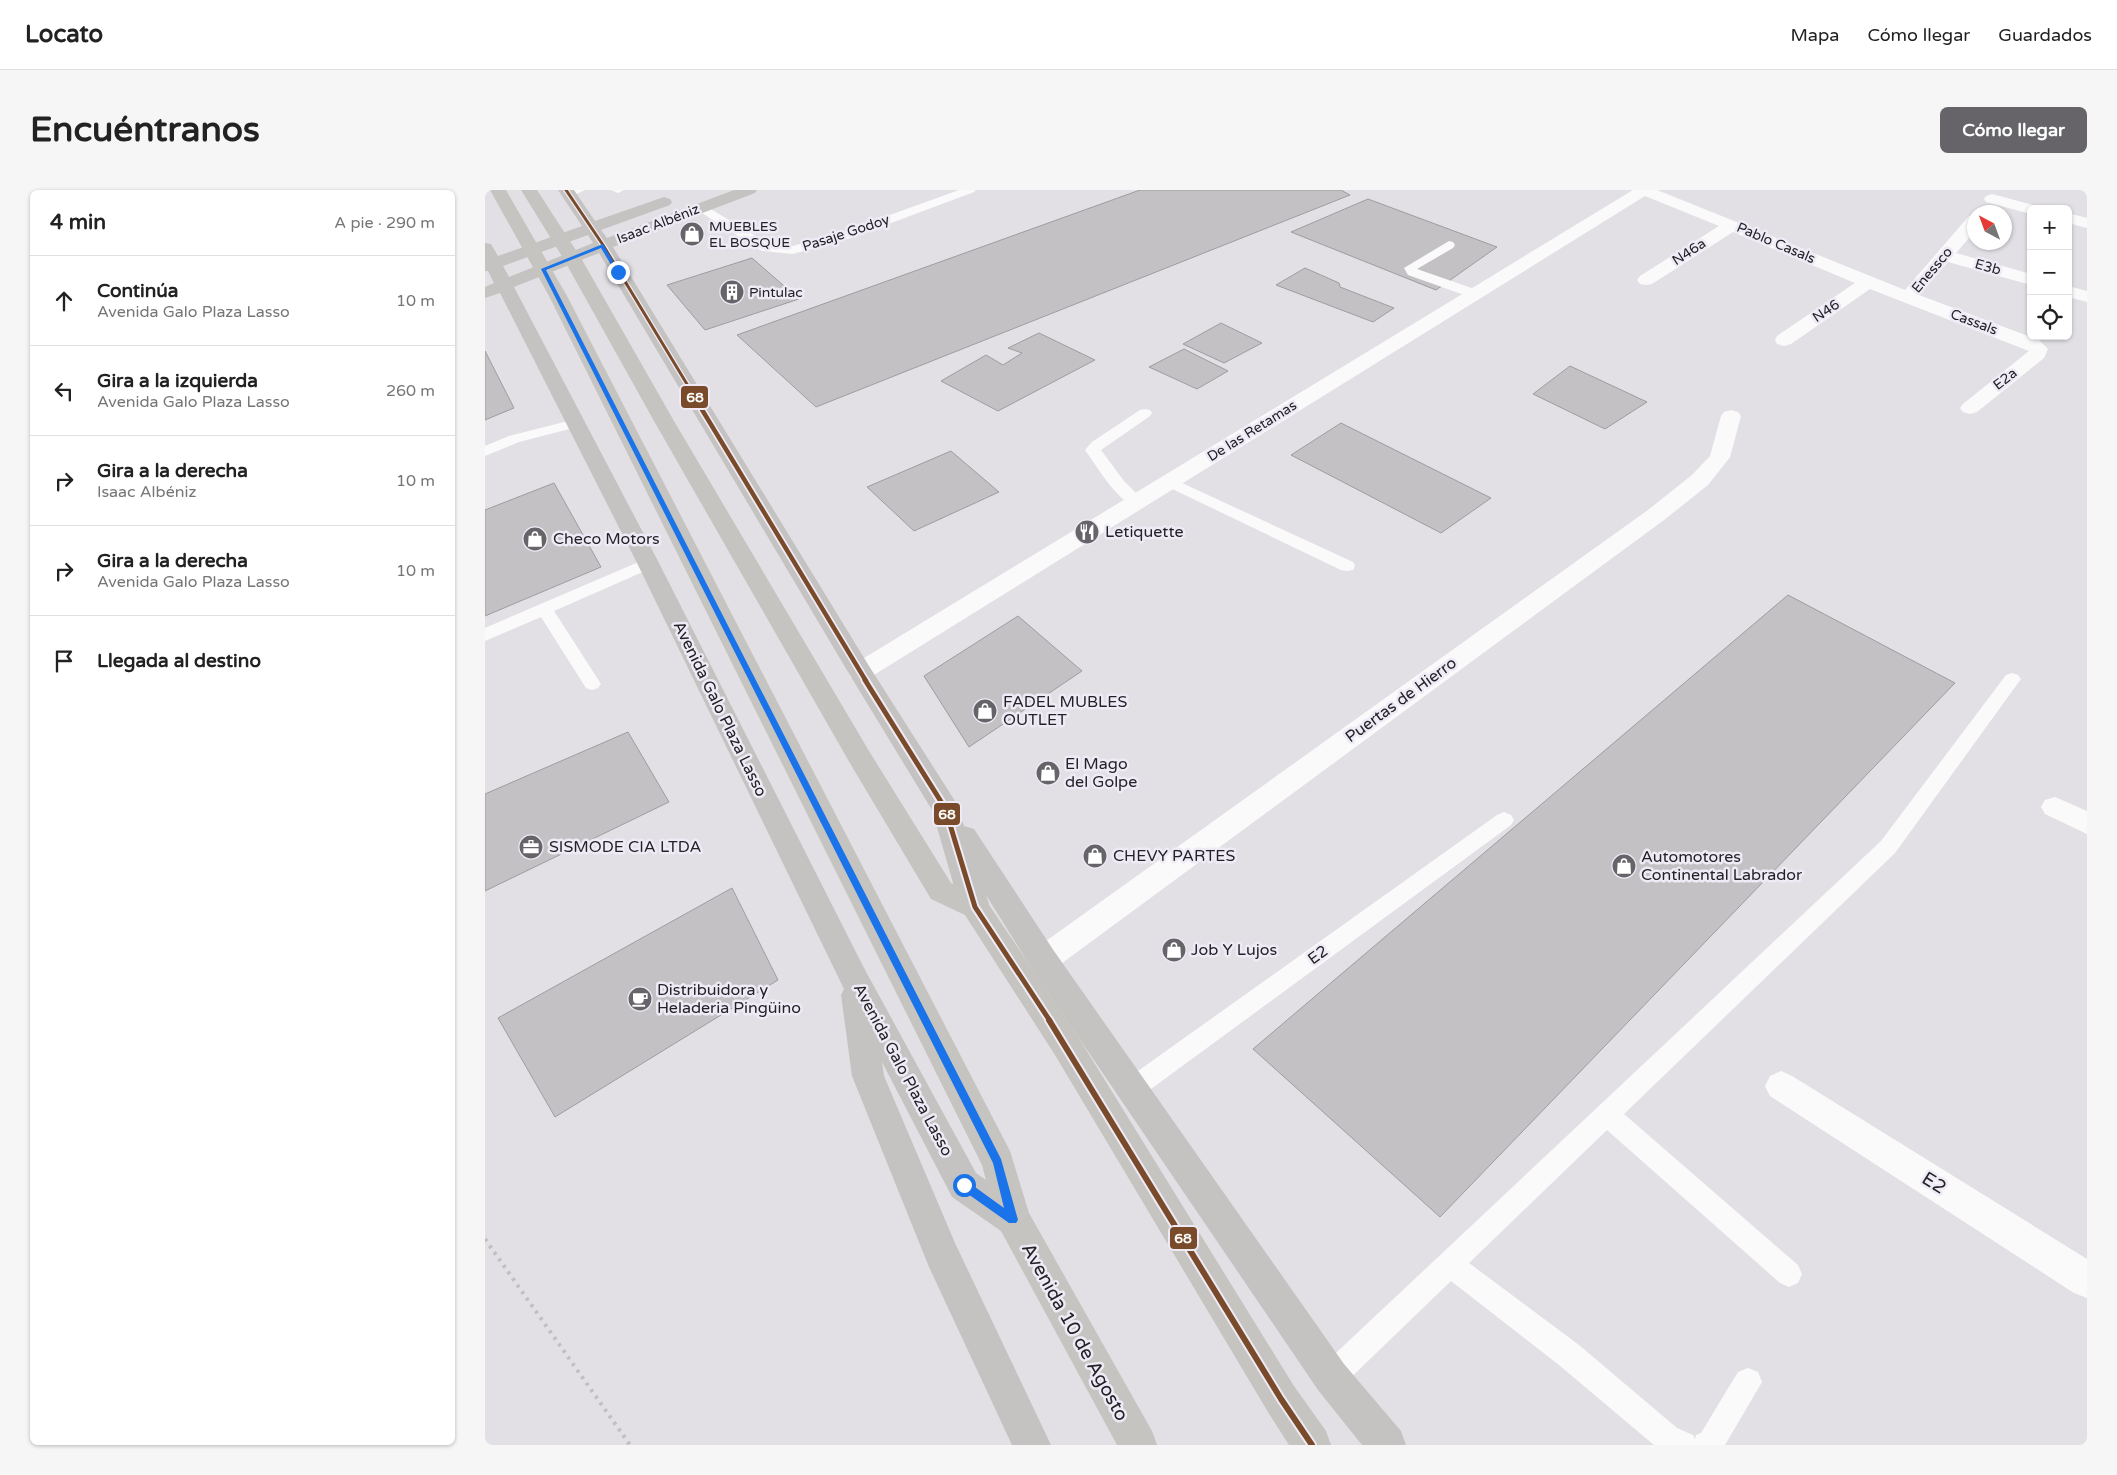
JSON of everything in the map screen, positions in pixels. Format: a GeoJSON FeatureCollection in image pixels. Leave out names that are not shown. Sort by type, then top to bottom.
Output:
{"type":"FeatureCollection","features":[{"type":"Feature","properties":{"kind":"main road"},"geometry":{"type":"LineString","coordinates":[[497,190],[549,259],[669,430],[860,758],[941,891],[975,907]]}},
{"type":"Feature","properties":{"kind":"main road"},"geometry":{"type":"LineString","coordinates":[[529,190],[560,239],[549,259]]}},
{"type":"Feature","properties":{"kind":"main road","name":"Isaac Albéniz"},"geometry":{"type":"LineString","coordinates":[[549,259],[560,239],[596,237],[700,208],[749,190]]}},
{"type":"Feature","properties":{"kind":"main road"},"geometry":{"type":"LineString","coordinates":[[571,191],[596,237],[860,672],[1043,960],[1331,1377],[1387,1445]]}},
{"type":"Feature","properties":{"kind":"main road","name":"Isaac Albéniz"},"geometry":{"type":"LineString","coordinates":[[495,289],[549,259],[681,196]]}},
{"type":"Feature","properties":{"kind":"main road","name":"Isaac Albéniz"},"geometry":{"type":"LineString","coordinates":[[488,259],[549,259]]}},
{"type":"Feature","properties":{"kind":"main road","name":"Avenida Galo Plaza Lasso"},"geometry":{"type":"LineString","coordinates":[[488,259],[495,289],[576,423],[648,563],[853,976],[964,1185],[1013,1220]]}},
{"type":"Feature","properties":{"kind":"main road"},"geometry":{"type":"LineString","coordinates":[[549,259],[998,1162],[1013,1220]]}},
{"type":"Feature","properties":{"kind":"main road"},"geometry":{"type":"LineString","coordinates":[[945,808],[975,907],[1066,1045],[1281,1398],[1312,1445]]}},
{"type":"Feature","properties":{"kind":"main road"},"geometry":{"type":"LineString","coordinates":[[853,976],[868,1076],[942,1254],[1032,1445]]}},
{"type":"Feature","properties":{"kind":"main road","name":"Avenida 10 de Agosto"},"geometry":{"type":"LineString","coordinates":[[1013,1220],[1138,1445]]}},
{"type":"Feature","properties":{"kind":"street","name":"Pablo Casals"},"geometry":{"type":"LineString","coordinates":[[1643,190],[1908,297]]}},
{"type":"Feature","properties":{"kind":"street","name":"De las Retamas"},"geometry":{"type":"LineString","coordinates":[[860,672],[1643,190]]}},
{"type":"Feature","properties":{"kind":"street"},"geometry":{"type":"LineString","coordinates":[[1988,205],[1997,195],[2027,207]]}},
{"type":"Feature","properties":{"kind":"street"},"geometry":{"type":"LineString","coordinates":[[2072,219],[2087,223]]}},
{"type":"Feature","properties":{"kind":"street","name":"N46a"},"geometry":{"type":"LineString","coordinates":[[1646,280],[1732,225]]}},
{"type":"Feature","properties":{"kind":"street","name":"Enessco"},"geometry":{"type":"LineString","coordinates":[[1908,297],[1967,229]]}},
{"type":"Feature","properties":{"kind":"street","name":"E3b"},"geometry":{"type":"LineString","coordinates":[[1945,255],[2027,279]]}},
{"type":"Feature","properties":{"kind":"street","name":"N46"},"geometry":{"type":"LineString","coordinates":[[1784,340],[1868,282]]}},
{"type":"Feature","properties":{"kind":"street"},"geometry":{"type":"LineString","coordinates":[[2072,292],[2087,297]]}},
{"type":"Feature","properties":{"kind":"street","name":"Cassals"},"geometry":{"type":"LineString","coordinates":[[1908,297],[2032,344],[2039,349]]}},
{"type":"Feature","properties":{"kind":"street","name":"E2a"},"geometry":{"type":"LineString","coordinates":[[1970,408],[2037,354],[2039,349]]}},
{"type":"Feature","properties":{"kind":"street","name":"Puertas de Hierro"},"geometry":{"type":"LineString","coordinates":[[1043,960],[1663,509],[1700,480],[1720,457],[1731,416]]}},
{"type":"Feature","properties":{"kind":"street"},"geometry":{"type":"LineString","coordinates":[[2055,807],[2087,823]]}},
{"type":"Feature","properties":{"kind":"street","name":"E2"},"geometry":{"type":"LineString","coordinates":[[1781,1086],[2087,1280]]}},
{"type":"Feature","properties":{"kind":"lane","name":"Pasaje Godoy"},"geometry":{"type":"LineString","coordinates":[[700,208],[766,248],[793,250],[847,236],[970,190]]}},
{"type":"Feature","properties":{"kind":"lane"},"geometry":{"type":"LineString","coordinates":[[1449,245],[1410,268],[1413,272],[1475,294]]}},
{"type":"Feature","properties":{"kind":"lane"},"geometry":{"type":"LineString","coordinates":[[1137,502],[1118,484],[1093,450],[1097,445],[1145,413]]}},
{"type":"Feature","properties":{"kind":"lane"},"geometry":{"type":"LineString","coordinates":[[485,451],[514,439],[576,423]]}},
{"type":"Feature","properties":{"kind":"lane"},"geometry":{"type":"LineString","coordinates":[[1169,482],[1347,566]]}},
{"type":"Feature","properties":{"kind":"lane"},"geometry":{"type":"LineString","coordinates":[[485,635],[648,563]]}},
{"type":"Feature","properties":{"kind":"lane"},"geometry":{"type":"LineString","coordinates":[[544,610],[592,684]]}},
{"type":"Feature","properties":{"kind":"lane"},"geometry":{"type":"LineString","coordinates":[[1331,1377],[1887,848],[2012,679]]}},
{"type":"Feature","properties":{"kind":"lane","name":"E2"},"geometry":{"type":"LineString","coordinates":[[1132,1089],[1504,820]]}},
{"type":"Feature","properties":{"kind":"lane"},"geometry":{"type":"LineString","coordinates":[[1607,1115],[1789,1274]]}},
{"type":"Feature","properties":{"kind":"lane"},"geometry":{"type":"LineString","coordinates":[[1450,1264],[1569,1355],[1667,1438],[1683,1445]]}},
{"type":"Feature","properties":{"kind":"lane"},"geometry":{"type":"LineString","coordinates":[[1706,1445],[1711,1444],[1748,1382]]}},
{"type":"Feature","properties":{"kind":"path"},"geometry":{"type":"LineString","coordinates":[[485,1239],[630,1445]]}},
{"type":"Feature","properties":{"kind":"building"},"geometry":{"type":"Polygon","coordinates":[[[1140,190],[1341,190],[1350,195],[816,407],[737,335],[1140,190]]]}},
{"type":"Feature","properties":{"kind":"building"},"geometry":{"type":"Polygon","coordinates":[[[1368,199],[1497,247],[1436,290],[1291,232],[1368,199]]]}},
{"type":"Feature","properties":{"kind":"building","name":"Pintulac"},"geometry":{"type":"Polygon","coordinates":[[[752,258],[799,299],[705,330],[667,285],[752,258]]]}},
{"type":"Feature","properties":{"kind":"building"},"geometry":{"type":"Polygon","coordinates":[[[1305,268],[1339,283],[1340,287],[1394,308],[1373,322],[1276,285],[1305,268]]]}},
{"type":"Feature","properties":{"kind":"building"},"geometry":{"type":"Polygon","coordinates":[[[1221,323],[1262,343],[1224,363],[1183,344],[1221,323]]]}},
{"type":"Feature","properties":{"kind":"building"},"geometry":{"type":"Polygon","coordinates":[[[1039,333],[1095,360],[998,411],[941,381],[986,355],[1003,365],[1022,353],[1008,348],[1039,333]]]}},
{"type":"Feature","properties":{"kind":"building"},"geometry":{"type":"Polygon","coordinates":[[[1184,349],[1228,371],[1197,389],[1149,367],[1184,349]]]}},
{"type":"Feature","properties":{"kind":"building"},"geometry":{"type":"Polygon","coordinates":[[[485,351],[514,408],[485,420],[485,351]]]}},
{"type":"Feature","properties":{"kind":"building"},"geometry":{"type":"Polygon","coordinates":[[[1570,366],[1647,402],[1605,429],[1533,394],[1570,366]]]}},
{"type":"Feature","properties":{"kind":"building"},"geometry":{"type":"Polygon","coordinates":[[[1341,423],[1491,498],[1441,533],[1291,455],[1341,423]]]}},
{"type":"Feature","properties":{"kind":"building"},"geometry":{"type":"Polygon","coordinates":[[[951,451],[999,492],[914,531],[867,487],[951,451]]]}},
{"type":"Feature","properties":{"kind":"building","name":"Checo Motors"},"geometry":{"type":"Polygon","coordinates":[[[554,483],[601,567],[485,616],[485,510],[554,483]]]}},
{"type":"Feature","properties":{"kind":"building","name":"Automotores Continental Labrador"},"geometry":{"type":"Polygon","coordinates":[[[1788,595],[1955,683],[1440,1217],[1253,1049],[1788,595]]]}},
{"type":"Feature","properties":{"kind":"building","name":"FADEL MUBLES OUTLET"},"geometry":{"type":"Polygon","coordinates":[[[1018,616],[1082,671],[969,747],[924,676],[1018,616]]]}},
{"type":"Feature","properties":{"kind":"building","name":"SISMODE CIA LTDA"},"geometry":{"type":"Polygon","coordinates":[[[628,732],[669,802],[485,891],[485,794],[628,732]]]}},
{"type":"Feature","properties":{"kind":"building","name":"Distribuidora y Heladeria Pingüino"},"geometry":{"type":"Polygon","coordinates":[[[732,888],[778,980],[555,1117],[498,1018],[732,888]]]}},
{"type":"Feature","properties":{"kind":"transit line","name":"68"},"geometry":{"type":"LineString","coordinates":[[566,190],[603,245],[860,672],[945,808],[975,907],[1066,1045],[1281,1399],[1312,1445]]}},
{"type":"Feature","properties":{"kind":"place","name":"MUEBLES EL BOSQUE"},"geometry":{"type":"Point","coordinates":[692,234]}},
{"type":"Feature","properties":{"kind":"place","name":"Pintulac"},"geometry":{"type":"Point","coordinates":[732,292]}},
{"type":"Feature","properties":{"kind":"place","name":"Letiquette"},"geometry":{"type":"Point","coordinates":[1087,532]}},
{"type":"Feature","properties":{"kind":"place","name":"Checo Motors"},"geometry":{"type":"Point","coordinates":[535,539]}},
{"type":"Feature","properties":{"kind":"place","name":"FADEL MUBLES OUTLET"},"geometry":{"type":"Point","coordinates":[985,711]}},
{"type":"Feature","properties":{"kind":"place","name":"El Mago del Golpe"},"geometry":{"type":"Point","coordinates":[1048,773]}},
{"type":"Feature","properties":{"kind":"place","name":"SISMODE CIA LTDA"},"geometry":{"type":"Point","coordinates":[531,847]}},
{"type":"Feature","properties":{"kind":"place","name":"CHEVY PARTES"},"geometry":{"type":"Point","coordinates":[1095,856]}},
{"type":"Feature","properties":{"kind":"place","name":"Automotores Continental Labrador"},"geometry":{"type":"Point","coordinates":[1624,866]}},
{"type":"Feature","properties":{"kind":"place","name":"Job Y Lujos"},"geometry":{"type":"Point","coordinates":[1174,950]}},
{"type":"Feature","properties":{"kind":"place","name":"Distribuidora y Heladeria Pingüino"},"geometry":{"type":"Point","coordinates":[640,999]}},
{"type":"Feature","properties":{"kind":"route"},"geometry":{"type":"LineString","coordinates":[[618,272],[603,246],[543,269],[998,1162],[1013,1220],[964,1185]]}}]}
